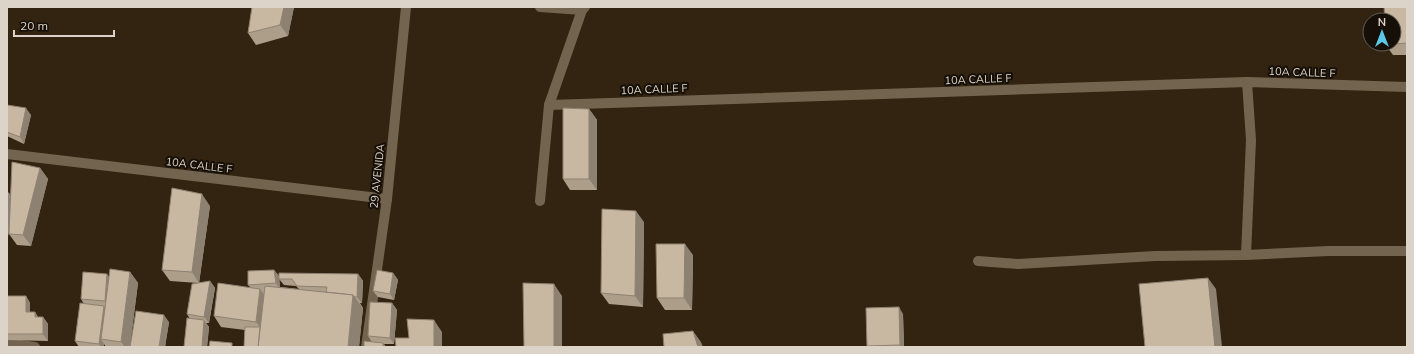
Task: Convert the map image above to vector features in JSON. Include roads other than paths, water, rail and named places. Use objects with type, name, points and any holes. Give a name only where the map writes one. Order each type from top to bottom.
[{"type":"street","name":"29 AVENIDA","points":[[366,347],[387,200],[406,7]]},
{"type":"street","points":[[540,7],[583,9],[549,105],[540,201]]},
{"type":"street","name":"10A CALLE F","points":[[549,105],[1247,82],[1407,87]]},
{"type":"street","points":[[1246,255],[1251,140],[1247,82]]},
{"type":"street","name":"10A CALLE F","points":[[7,154],[387,200]]},
{"type":"street","points":[[978,261],[1018,264],[1155,256],[1246,255],[1328,251],[1407,251]]},
{"type":"street","points":[[7,343],[35,347]]}]
